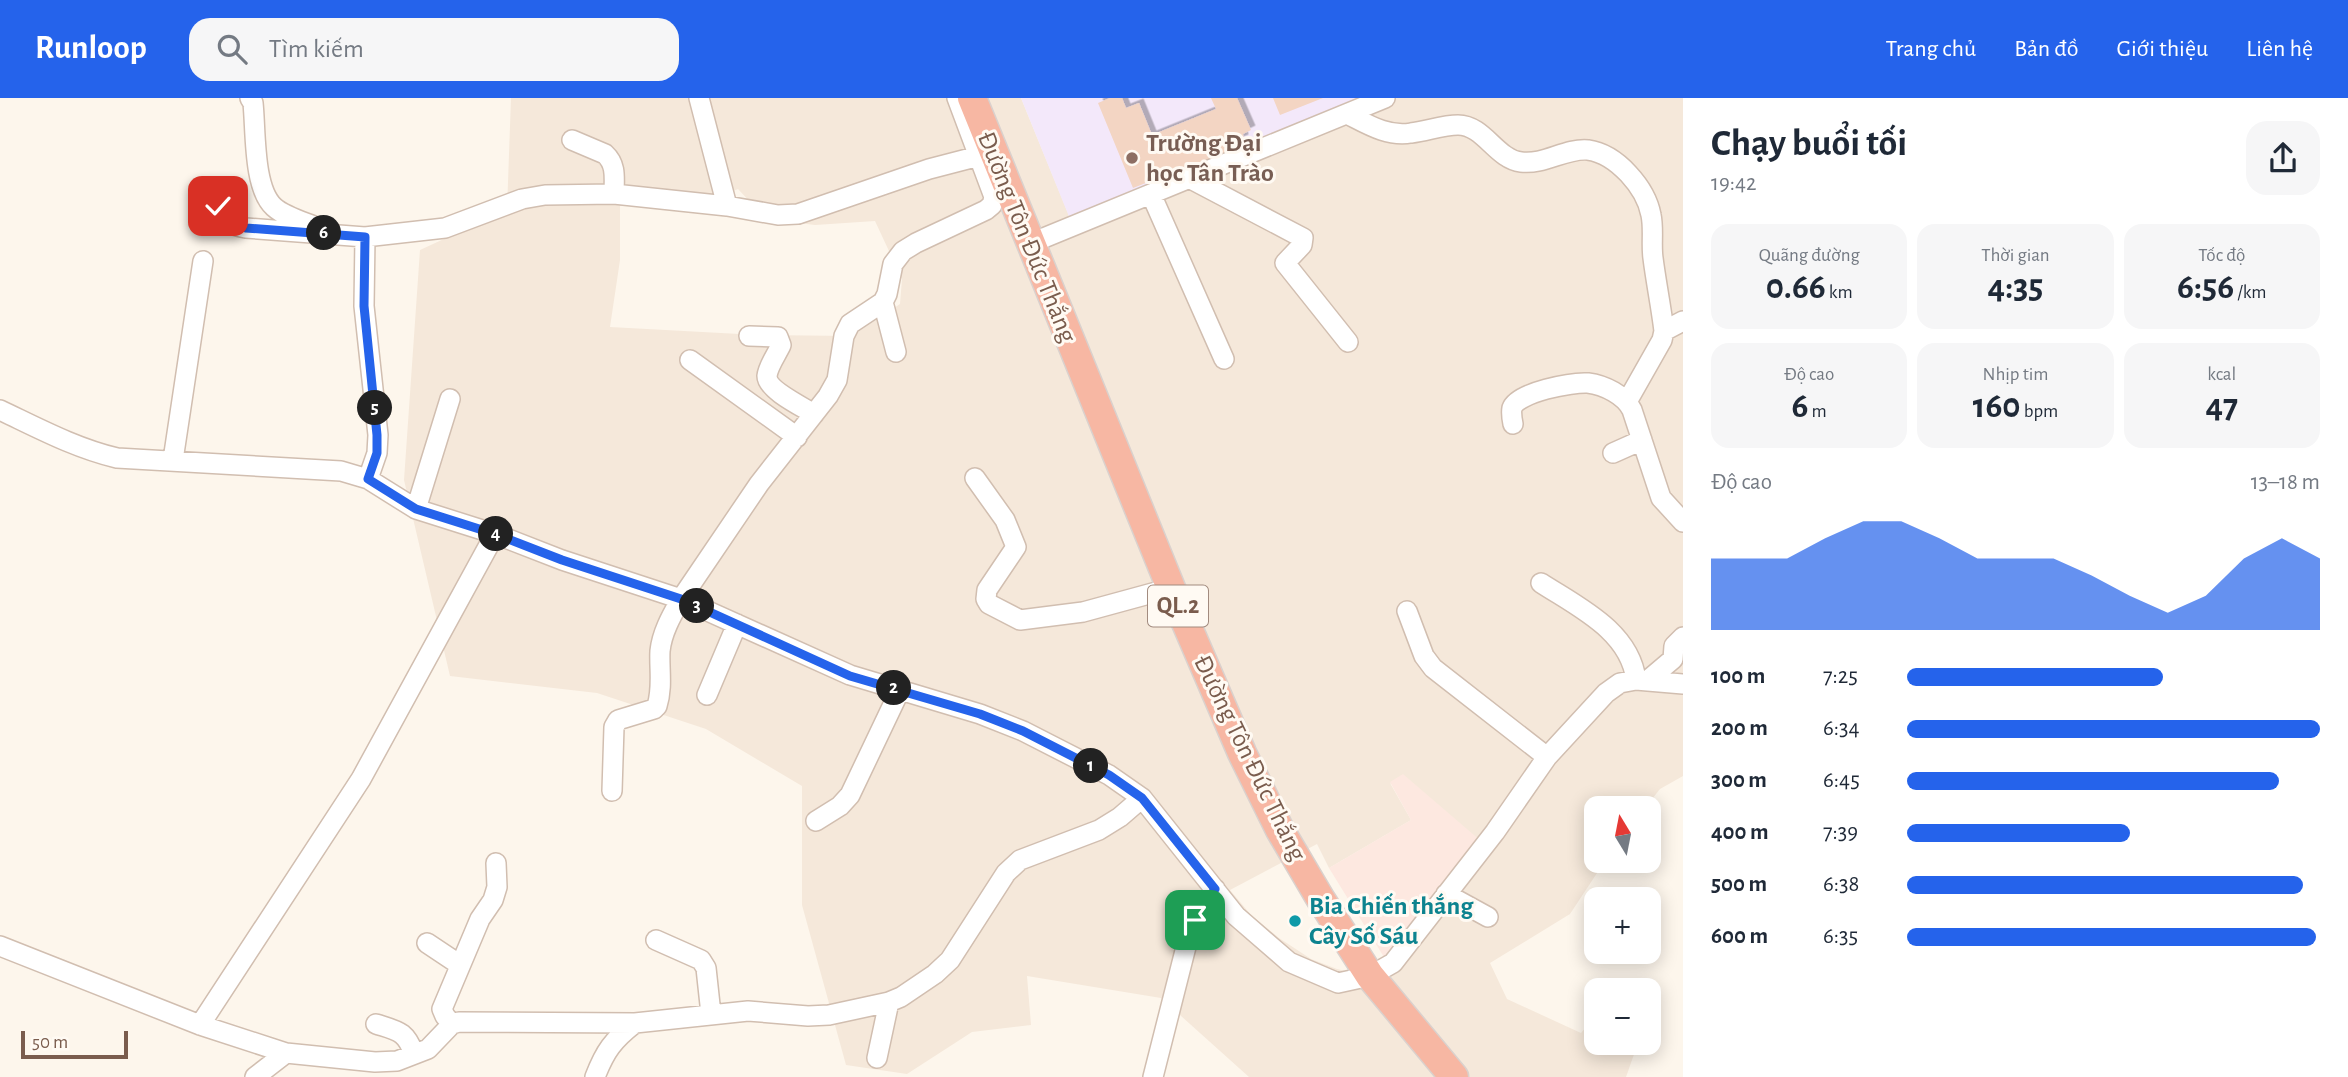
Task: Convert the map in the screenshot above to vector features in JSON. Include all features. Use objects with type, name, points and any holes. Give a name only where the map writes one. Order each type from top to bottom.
[{"type":"highway","name":"Đường Tôn Đức Thắng","points":[[972,98],[1029,244],[1242,753],[1280,830],[1370,976],[1452,1076]]},
{"type":"street","points":[[699,98],[727,206]]},
{"type":"street","points":[[612,791],[614,727],[618,720],[657,706],[661,677],[661,641],[681,599],[759,484],[797,437],[837,380],[844,336],[850,324],[883,302],[893,264],[903,251],[992,205],[993,197],[957,98]]},
{"type":"street","points":[[1029,244],[1385,98]]},
{"type":"street","points":[[252,100],[260,181],[266,197],[276,209],[330,233]]},
{"type":"street","points":[[1346,114],[1380,131],[1395,134],[1456,125],[1466,126],[1508,158],[1520,162],[1539,162],[1570,151],[1588,150],[1605,154],[1638,183],[1651,215],[1652,254],[1664,331],[1662,340],[1628,400]]},
{"type":"street","points":[[572,140],[610,158],[615,169],[614,194]]},
{"type":"street","points":[[218,206],[223,219],[229,225],[365,237],[445,228],[498,207],[534,197],[614,194],[727,206],[778,215],[799,214],[929,169],[979,156]]},
{"type":"street","points":[[1189,178],[1303,238],[1302,245],[1284,263],[1348,342]]},
{"type":"street","points":[[1150,194],[1224,359]]},
{"type":"street","points":[[365,237],[364,306],[377,435],[377,453],[368,479]]},
{"type":"street","points":[[173,460],[203,261]]},
{"type":"street","points":[[883,302],[896,352]]},
{"type":"street","points":[[1664,331],[1683,321]]},
{"type":"street","points":[[749,336],[778,337],[781,345],[768,373],[769,384],[814,414]]},
{"type":"street","points":[[690,360],[797,437]]},
{"type":"street","points":[[1513,424],[1512,408],[1522,398],[1576,383],[1598,385],[1628,400],[1661,498],[1683,522]]},
{"type":"street","points":[[416,509],[450,399]]},
{"type":"street","points":[[0,410],[64,441],[117,458],[308,468],[341,471],[368,479],[416,509],[681,599],[850,676],[980,714],[1023,731],[1109,775],[1142,798],[1252,932],[1289,962],[1338,983],[1370,976],[1393,963],[1495,832],[1547,757],[1606,693],[1620,683],[1642,680],[1683,684]]},
{"type":"street","points":[[1613,453],[1642,440]]},
{"type":"street","points":[[975,478],[1006,520],[1016,547],[987,590],[986,600],[989,604],[1020,620],[1083,612],[1171,588]]},
{"type":"street","points":[[200,1025],[361,779],[495,534]]},
{"type":"street","points":[[1541,583],[1604,625],[1625,647],[1642,680]]},
{"type":"street","points":[[1407,611],[1424,656],[1433,668],[1547,757]]},
{"type":"street","points":[[707,695],[737,624]]},
{"type":"street","points":[[1642,680],[1673,659],[1674,646],[1683,637]]},
{"type":"street","points":[[816,821],[840,806],[850,795],[900,690]]},
{"type":"street","points":[[0,946],[200,1025],[286,1053],[375,1062],[397,1061],[428,1049],[459,1021],[635,1023],[748,1011],[818,1015],[889,1002],[901,997],[935,974],[950,960],[1006,873],[1020,860],[1099,830],[1120,817],[1142,798]]},
{"type":"street","points":[[453,1024],[442,1009],[480,919],[497,887],[496,863]]},
{"type":"street","points":[[1153,1077],[1190,931],[1215,889]]},
{"type":"street","points":[[1446,894],[1488,917]]},
{"type":"street","points":[[656,940],[701,960],[706,968],[711,1014]]},
{"type":"street","points":[[427,943],[460,965]]},
{"type":"street","points":[[877,1058],[889,1002]]},
{"type":"street","points":[[595,1077],[604,1055],[615,1039],[635,1023]]},
{"type":"street","points":[[376,1024],[403,1034],[410,1040],[414,1054]]},
{"type":"street","points":[[255,1077],[286,1053]]},
{"type":"shaded area","points":[[511,98],[1021,98],[1070,218],[1370,98],[1683,98],[1683,776],[1660,789],[1654,796],[1584,796],[1584,873],[1597,873],[1588,887],[1584,887],[1584,893],[1570,914],[1490,963],[1507,999],[1581,1033],[1584,1029],[1584,1055],[1634,1055],[1626,1077],[1249,1077],[1161,998],[1027,976],[1031,1025],[972,1032],[907,1074],[846,1065],[802,905],[802,786],[706,729],[597,693],[450,676],[404,480],[420,250],[507,210]],"holes":[[[738,189],[766,219],[815,225],[875,221],[902,279],[900,304],[852,336],[758,335],[610,327],[620,260],[620,206],[705,202]],[[1390,783],[1480,841],[1387,962],[1362,975],[1311,959],[1251,915],[1230,890],[1317,844],[1329,868],[1411,820]]]},
{"type":"shaded area","name":"Trường Đại học Tân Trào","points":[[1021,98],[1370,98],[1070,219]]},
{"type":"shaded area","points":[[1403,774],[1481,841],[1387,962],[1329,868],[1411,820],[1390,782]]},
{"type":"building","points":[[1110,98],[1122,98],[1126,108],[1139,103],[1152,135],[1216,109],[1211,98],[1237,98],[1251,130],[1243,134],[1244,139],[1225,147],[1227,153],[1133,188],[1098,103]]},
{"type":"building","points":[[1273,98],[1323,98],[1280,115]]},
{"type":"place","name":"Trường Đại học Tân Trào","points":[[1132,158]]},
{"type":"place","name":"Bia Chiến thắng Cây Số Sáu","points":[[1295,921]]},
{"type":"route","points":[[218,206],[223,219],[229,225],[365,237],[364,306],[377,435],[377,453],[368,479],[416,509],[681,599],[850,676],[980,714],[1023,731],[1109,775],[1142,798],[1215,889],[1195,920]]}]
